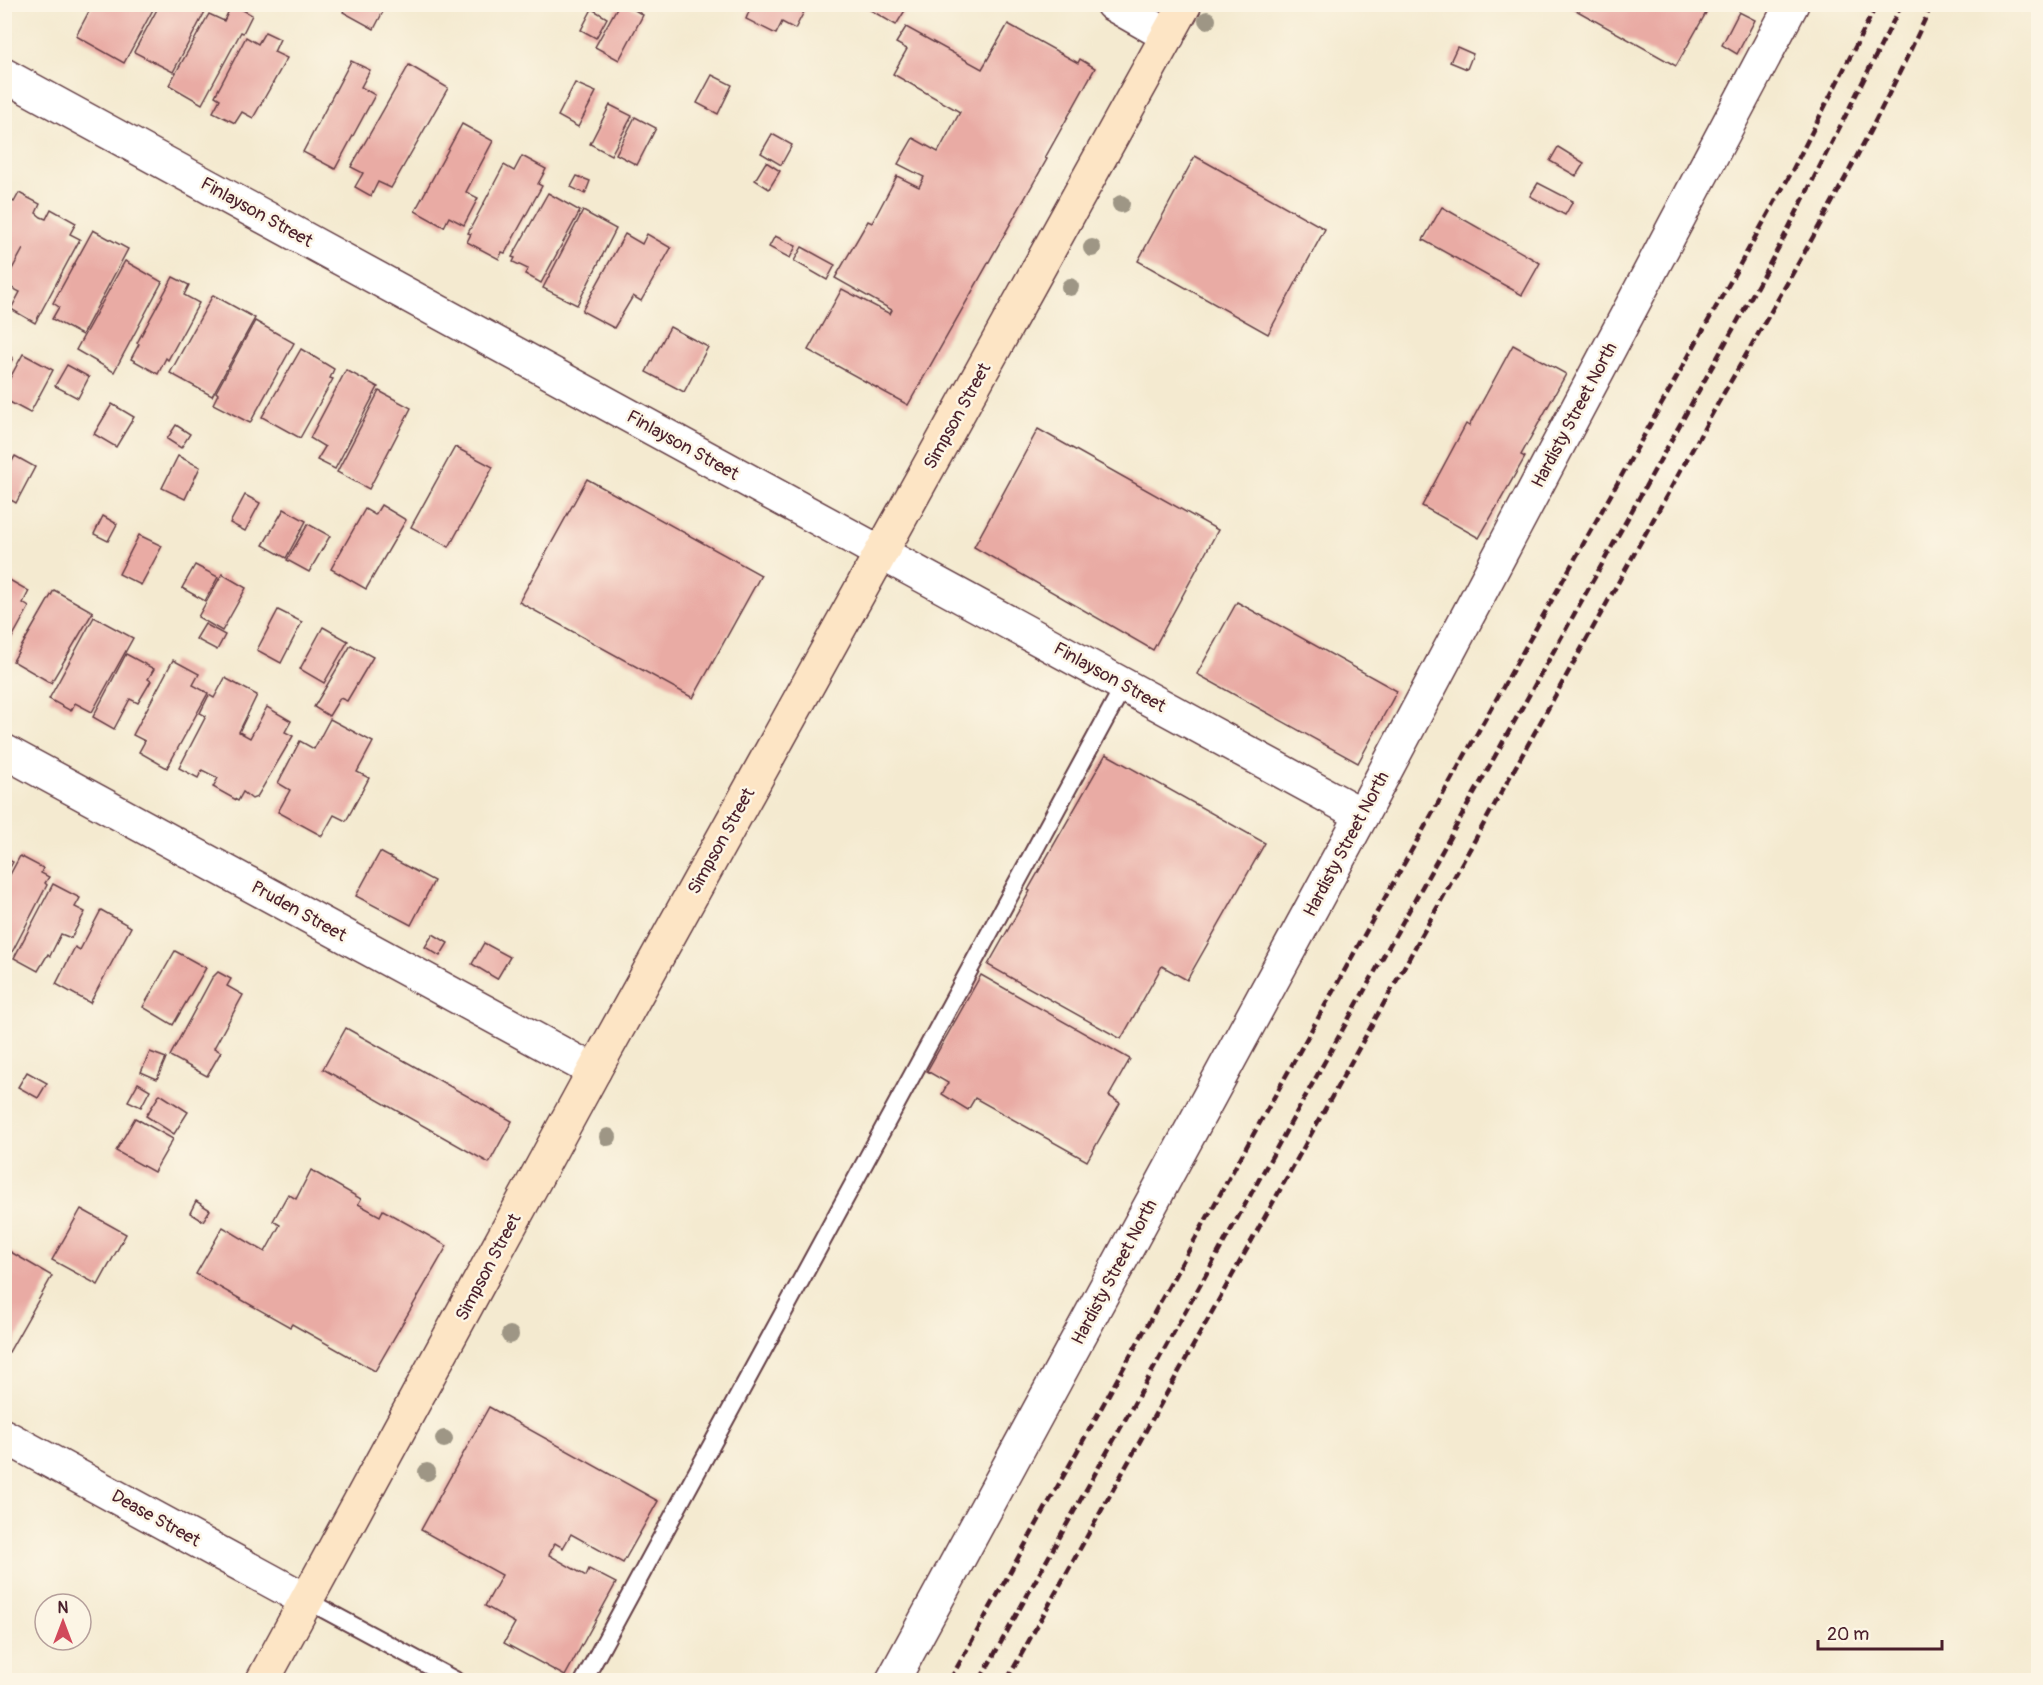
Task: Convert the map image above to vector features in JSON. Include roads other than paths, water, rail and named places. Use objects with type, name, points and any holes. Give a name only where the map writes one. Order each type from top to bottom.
[{"type":"main road","name":"Simpson Street","points":[[263,1680],[308,1601],[594,1071],[1185,4]]},
{"type":"street","points":[[1112,4],[1167,36]]},
{"type":"street","name":"Hardisty Street North","points":[[893,1680],[1362,815],[1792,4]]},
{"type":"street","name":"Finlayson Street","points":[[4,75],[1362,815]]},
{"type":"street","name":"Pruden Street","points":[[4,751],[594,1071]]},
{"type":"street","name":"Dease Street","points":[[4,1436],[308,1601]]},
{"type":"lane","points":[[584,1680],[1124,685]]},
{"type":"lane","points":[[308,1601],[455,1680]]},
{"type":"railway","points":[[950,1680],[1790,175],[1877,4]]},
{"type":"railway","points":[[980,1680],[1780,245],[1902,4]]},
{"type":"railway","points":[[1007,1680],[1831,204],[1932,4]]}]
